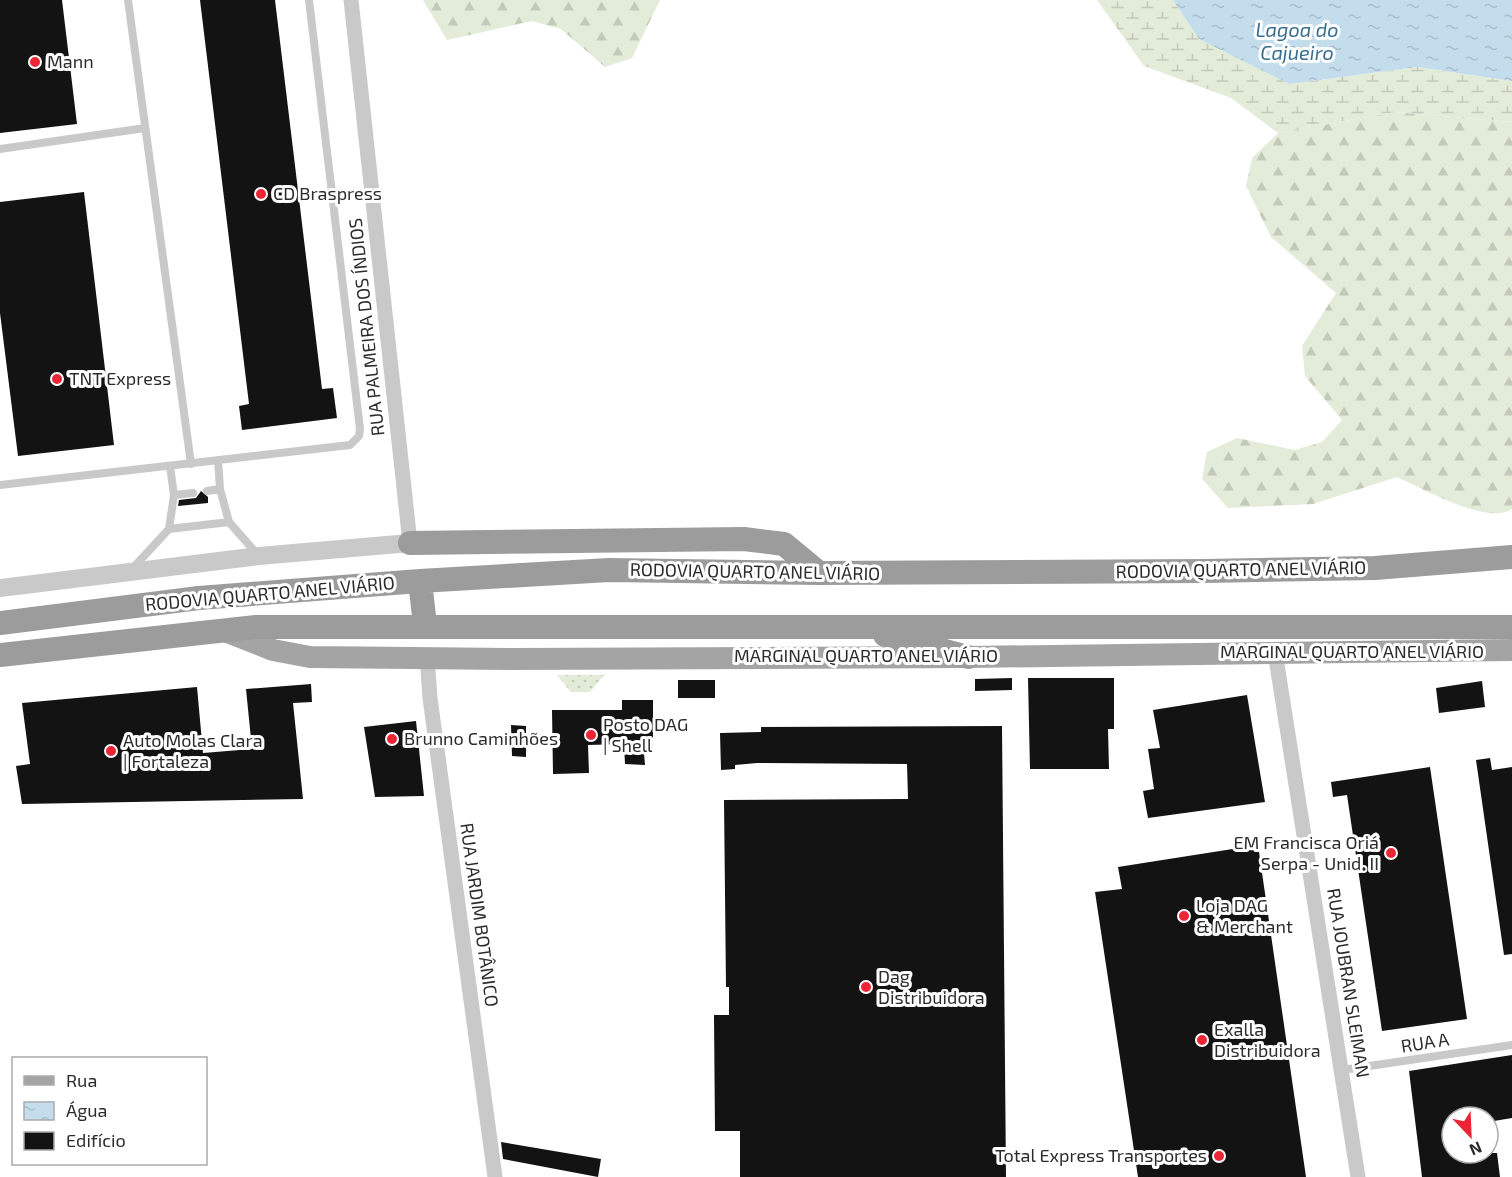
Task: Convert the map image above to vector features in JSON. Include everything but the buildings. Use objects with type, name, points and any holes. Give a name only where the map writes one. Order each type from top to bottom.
[{"type":"highway","points":[[410,543],[744,539],[784,544],[819,573]]},
{"type":"highway","name":"RODOVIA QUARTO ANEL VIÁRIO","points":[[0,622],[199,598],[420,581],[609,570],[819,573],[1363,569],[1512,557]]},
{"type":"highway","points":[[420,581],[425,625]]},
{"type":"highway","name":"RODOVIA QUARTO ANEL VIÁRIO","points":[[0,655],[256,627],[425,625],[1512,627]]},
{"type":"highway","points":[[841,626],[968,657]]},
{"type":"main road","name":"MARGINAL QUARTO ANEL VIÁRIO","points":[[225,631],[273,650],[310,657],[968,657],[1512,650]]},
{"type":"street","name":"RUA PALMEIRA DOS ÍNDIOS","points":[[351,0],[410,543]]},
{"type":"street","points":[[0,588],[259,556],[410,543]]},
{"type":"street","name":"RUA JOUBRAN SLEIMAN","points":[[1275,652],[1358,1177]]},
{"type":"street","name":"RUA JARDIM BOTÂNICO","points":[[427,657],[430,698],[495,1177]]},
{"type":"lane","points":[[128,0],[191,464]]},
{"type":"lane","points":[[0,485],[350,445],[359,436],[309,0]]},
{"type":"lane","points":[[0,149],[145,128]]},
{"type":"lane","points":[[218,460],[220,489],[229,522],[259,556]]},
{"type":"lane","points":[[130,571],[170,529],[174,495],[170,466]]},
{"type":"lane","points":[[207,491],[220,489]]},
{"type":"lane","points":[[174,495],[193,493]]},
{"type":"lane","points":[[170,529],[229,522]]},
{"type":"lane","name":"RUA A","points":[[1342,1070],[1512,1045]]},
{"type":"green space","points":[[423,0],[660,0],[632,58],[605,67],[561,29],[532,21],[447,40]]},
{"type":"green space","points":[[1097,0],[1173,0],[1199,39],[1289,84],[1417,67],[1512,81],[1512,122],[1395,112],[1278,133],[1231,98],[1144,66]]},
{"type":"green space","points":[[1395,112],[1512,122],[1512,509],[1501,513],[1487,513],[1472,509],[1397,477],[1313,504],[1228,508],[1202,479],[1207,452],[1237,438],[1295,450],[1322,442],[1342,420],[1305,376],[1302,346],[1336,293],[1271,237],[1246,186],[1252,158],[1278,133]]},
{"type":"green space","points":[[557,675],[604,675],[590,692],[571,692]]},
{"type":"water","name":"Lagoa do Cajueiro","points":[[1173,0],[1512,0],[1512,81],[1417,67],[1289,84],[1199,39]]},
{"type":"place","name":"Mann","points":[[35,62]]},
{"type":"place","name":"CD Braspress","points":[[261,194]]},
{"type":"place","name":"TNT Express","points":[[57,379]]},
{"type":"place","name":"Posto DAG | Shell","points":[[591,735]]},
{"type":"place","name":"Brunno Caminhões","points":[[392,739]]},
{"type":"place","name":"Auto Molas Clara | Fortaleza","points":[[111,751]]},
{"type":"place","name":"EM Francisca Oriá Serpa - Unid. II","points":[[1391,853]]},
{"type":"place","name":"Loja DAG & Merchant","points":[[1184,916]]},
{"type":"place","name":"Dag Distribuidora","points":[[866,987]]},
{"type":"place","name":"Exalla Distribuidora","points":[[1202,1040]]},
{"type":"place","name":"Total Express Transportes","points":[[1219,1156]]}]
